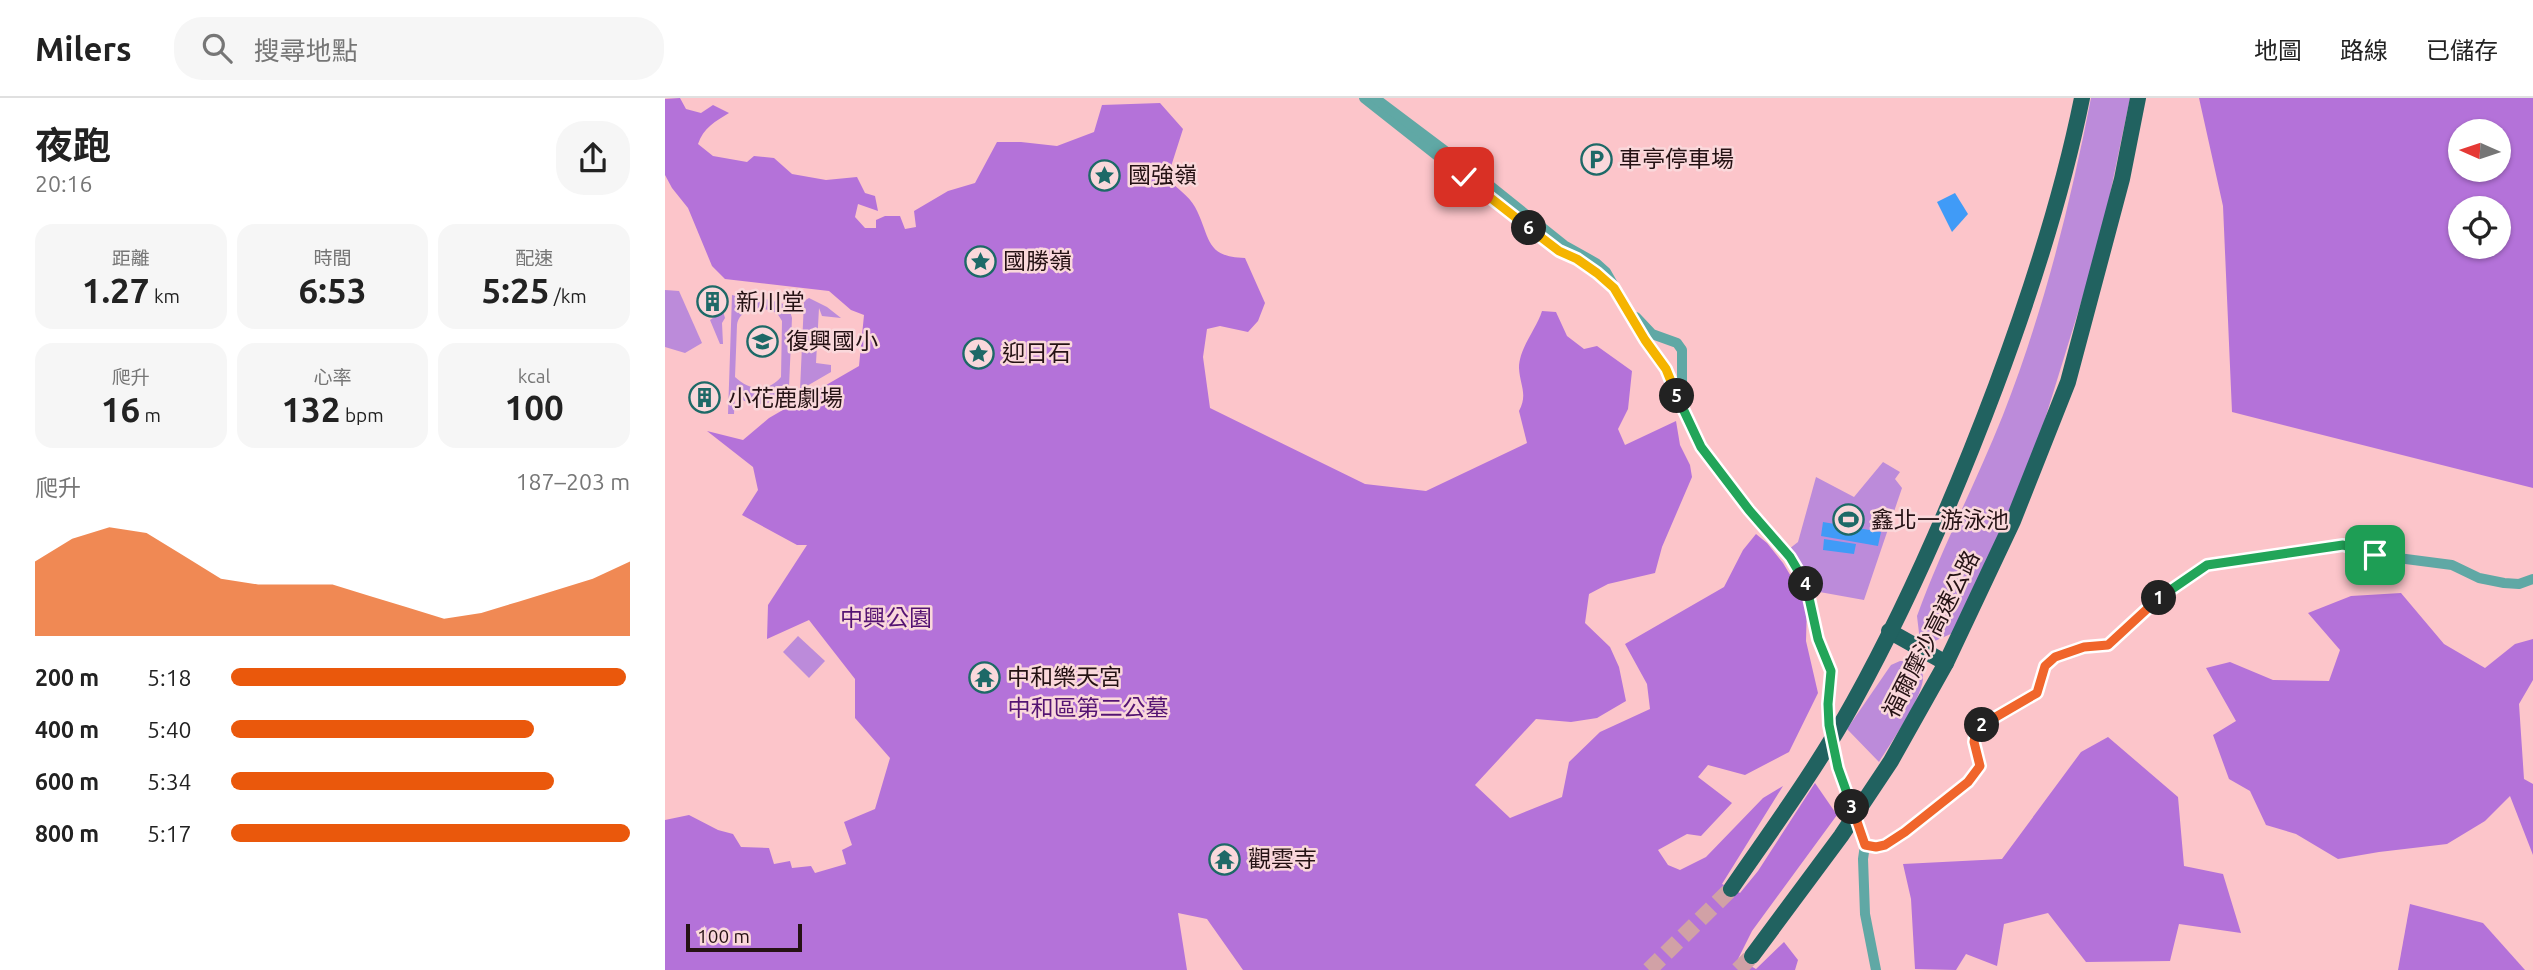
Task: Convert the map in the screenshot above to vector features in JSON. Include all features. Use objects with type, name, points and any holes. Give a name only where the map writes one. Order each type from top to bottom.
[{"type":"highway","name":"福爾摩沙高速公路","points":[[1731,889],[1796,795],[1852,704],[1943,521],[2031,291],[2057,206],[2082,98]]},
{"type":"highway","name":"福爾摩沙高速公路","points":[[1752,956],[1841,836],[1891,761],[1946,663],[1989,575],[2068,382],[2122,179],[2138,98]]},
{"type":"highway","points":[[1889,631],[1946,663]]},
{"type":"street","points":[[1364,98],[1559,251],[1587,266],[1614,288]]},
{"type":"street","points":[[1375,98],[1564,245],[1596,263],[1606,272],[1645,340],[1666,369],[1701,447],[1749,510],[1790,557],[1805,582],[1812,616],[1831,671],[1828,695],[1829,725],[1838,768],[1865,845],[1865,914],[1876,970]]},
{"type":"street","points":[[1622,302],[1652,334],[1677,343],[1682,350],[1682,390],[1691,428]]},
{"type":"street","points":[[1865,845],[1885,845],[1968,782],[1980,766],[1974,742],[1976,729],[2037,693],[2045,666],[2055,657],[2084,647],[2108,645],[2159,598],[2207,565],[2343,545],[2375,555],[2452,565],[2479,578],[2504,583],[2519,584],[2533,579]]},
{"type":"shaded area","points":[[2091,98],[2130,98],[2101,238],[2037,445],[2007,519],[1953,633],[1928,644],[1923,643],[1917,616],[2003,415],[2031,338],[2074,179]]},
{"type":"shaded area","points":[[665,290],[679,291],[702,343],[685,353],[665,347]]},
{"type":"shaded area","points":[[732,295],[736,296],[736,307],[745,301],[766,299],[784,304],[792,318],[789,387],[777,398],[763,404],[749,403],[735,394],[734,414],[728,414]],"holes":[[[761,308],[777,313],[782,321],[781,377],[770,386],[752,387],[735,377],[738,321],[743,314],[753,309]]]},
{"type":"shaded area","points":[[809,298],[841,318],[822,316],[819,308],[816,363],[831,365],[831,372],[800,390],[804,301]]},
{"type":"shaded area","points":[[723,311],[723,344],[720,344],[710,320]]},
{"type":"shaded area","name":"鑫北一游泳池","points":[[1883,462],[1900,472],[1895,479],[1902,488],[1864,600],[1814,591],[1789,549],[1798,542],[1816,477],[1854,497]]},
{"type":"shaded area","points":[[798,636],[825,661],[809,678],[783,652]]},
{"type":"shaded area","points":[[1900,661],[1916,665],[1923,674],[1923,679],[1911,710],[1879,762],[1847,729],[1891,665]]},
{"type":"green space","points":[[680,98],[686,109],[701,113],[713,105],[729,113],[715,122],[700,138],[698,144],[713,156],[747,162],[754,156],[774,158],[792,174],[826,180],[857,177],[865,193],[875,196],[878,211],[858,204],[855,217],[865,228],[876,228],[876,220],[885,216],[900,216],[905,229],[916,227],[914,211],[948,191],[975,183],[997,142],[1057,146],[1094,132],[1102,105],[1160,103],[1183,129],[1167,179],[1192,203],[1215,249],[1232,257],[1245,258],[1265,303],[1258,321],[1248,332],[1220,326],[1207,329],[1203,357],[1210,408],[1365,484],[1426,491],[1527,443],[1519,411],[1523,395],[1519,368],[1525,346],[1542,311],[1556,312],[1567,336],[1584,349],[1597,346],[1632,371],[1628,409],[1618,429],[1625,445],[1676,421],[1680,445],[1690,465],[1692,477],[1662,547],[1655,573],[1608,584],[1589,594],[1585,623],[1610,647],[1619,667],[1626,701],[1597,718],[1571,722],[1536,719],[1475,785],[1510,818],[1562,797],[1569,762],[1600,732],[1650,709],[1647,684],[1625,644],[1724,587],[1743,550],[1756,534],[1783,563],[1807,603],[1806,641],[1818,693],[1789,752],[1745,775],[1708,765],[1698,777],[1732,803],[1701,836],[1687,834],[1658,850],[1668,865],[1680,870],[1706,857],[1763,798],[1783,786],[1722,884],[1740,893],[1758,871],[1815,783],[1837,815],[1752,931],[1738,959],[1756,969],[1784,942],[1798,960],[1795,970],[1243,970],[1207,919],[1178,913],[1187,970],[665,970],[665,820],[689,815],[718,830],[733,834],[741,847],[769,848],[774,864],[790,861],[792,868],[811,866],[815,873],[846,864],[842,850],[852,845],[844,822],[875,809],[890,758],[855,718],[855,679],[809,620],[767,639],[768,605],[807,545],[797,545],[742,515],[758,490],[753,467],[707,431],[743,440],[769,418],[859,366],[864,315],[851,310],[829,291],[725,279],[712,266],[688,208],[665,175],[665,99]]},
{"type":"green space","points":[[2199,98],[2533,98],[2533,488],[2232,412],[2223,206]]},
{"type":"green space","points":[[2401,593],[2444,644],[2485,668],[2515,644],[2533,639],[2533,680],[2519,704],[2524,779],[2533,784],[2533,855],[2510,796],[2485,821],[2447,844],[2338,859],[2296,834],[2266,825],[2250,791],[2229,779],[2213,735],[2236,721],[2206,668],[2230,662],[2273,680],[2329,681],[2340,650],[2308,613],[2351,596]]},
{"type":"green space","points":[[2108,737],[2178,797],[2184,866],[2223,874],[2241,933],[2179,924],[2170,961],[2086,962],[2048,913],[2004,924],[1997,966],[1966,954],[1956,970],[1915,969],[1911,899],[1903,864],[2002,859],[2081,752]]},
{"type":"green space","points":[[2410,904],[2483,923],[2525,970],[2398,970]]},
{"type":"water","points":[[1955,193],[1968,214],[1952,232],[1937,202]]},
{"type":"water","points":[[1823,522],[1881,532],[1878,546],[1821,536]]},
{"type":"water","points":[[1824,539],[1856,544],[1854,554],[1823,550]]},
{"type":"tunnel","points":[[1649,970],[1731,889]]},
{"type":"tunnel","points":[[1738,970],[1752,956]]},
{"type":"place","name":"車亭停車場","points":[[1596,159]]},
{"type":"place","name":"國強嶺","points":[[1105,175]]},
{"type":"place","name":"國勝嶺","points":[[980,261]]},
{"type":"place","name":"新川堂","points":[[713,302]]},
{"type":"place","name":"復興國小","points":[[763,341]]},
{"type":"place","name":"迎日石","points":[[979,353]]},
{"type":"place","name":"小花鹿劇場","points":[[705,398]]},
{"type":"place","name":"鑫北一游泳池","points":[[1848,520]]},
{"type":"place","name":"中和樂天宮","points":[[984,677]]},
{"type":"place","name":"觀雲寺","points":[[1225,859]]},
{"type":"route","points":[[1464,177],[1559,251],[1577,259],[1614,288],[1666,369],[1701,447],[1749,510],[1790,557],[1805,582],[1818,639],[1831,671],[1829,725],[1838,768],[1865,845],[1885,845],[1968,782],[1980,766],[1974,742],[1976,729],[2037,693],[2045,666],[2055,657],[2084,647],[2108,645],[2159,598],[2207,565],[2343,545],[2375,555]]},
{"type":"park label","name":"中興公園","points":[[886,618]]},
{"type":"park label","name":"中和區第二公墓","points":[[1088,708]]}]
